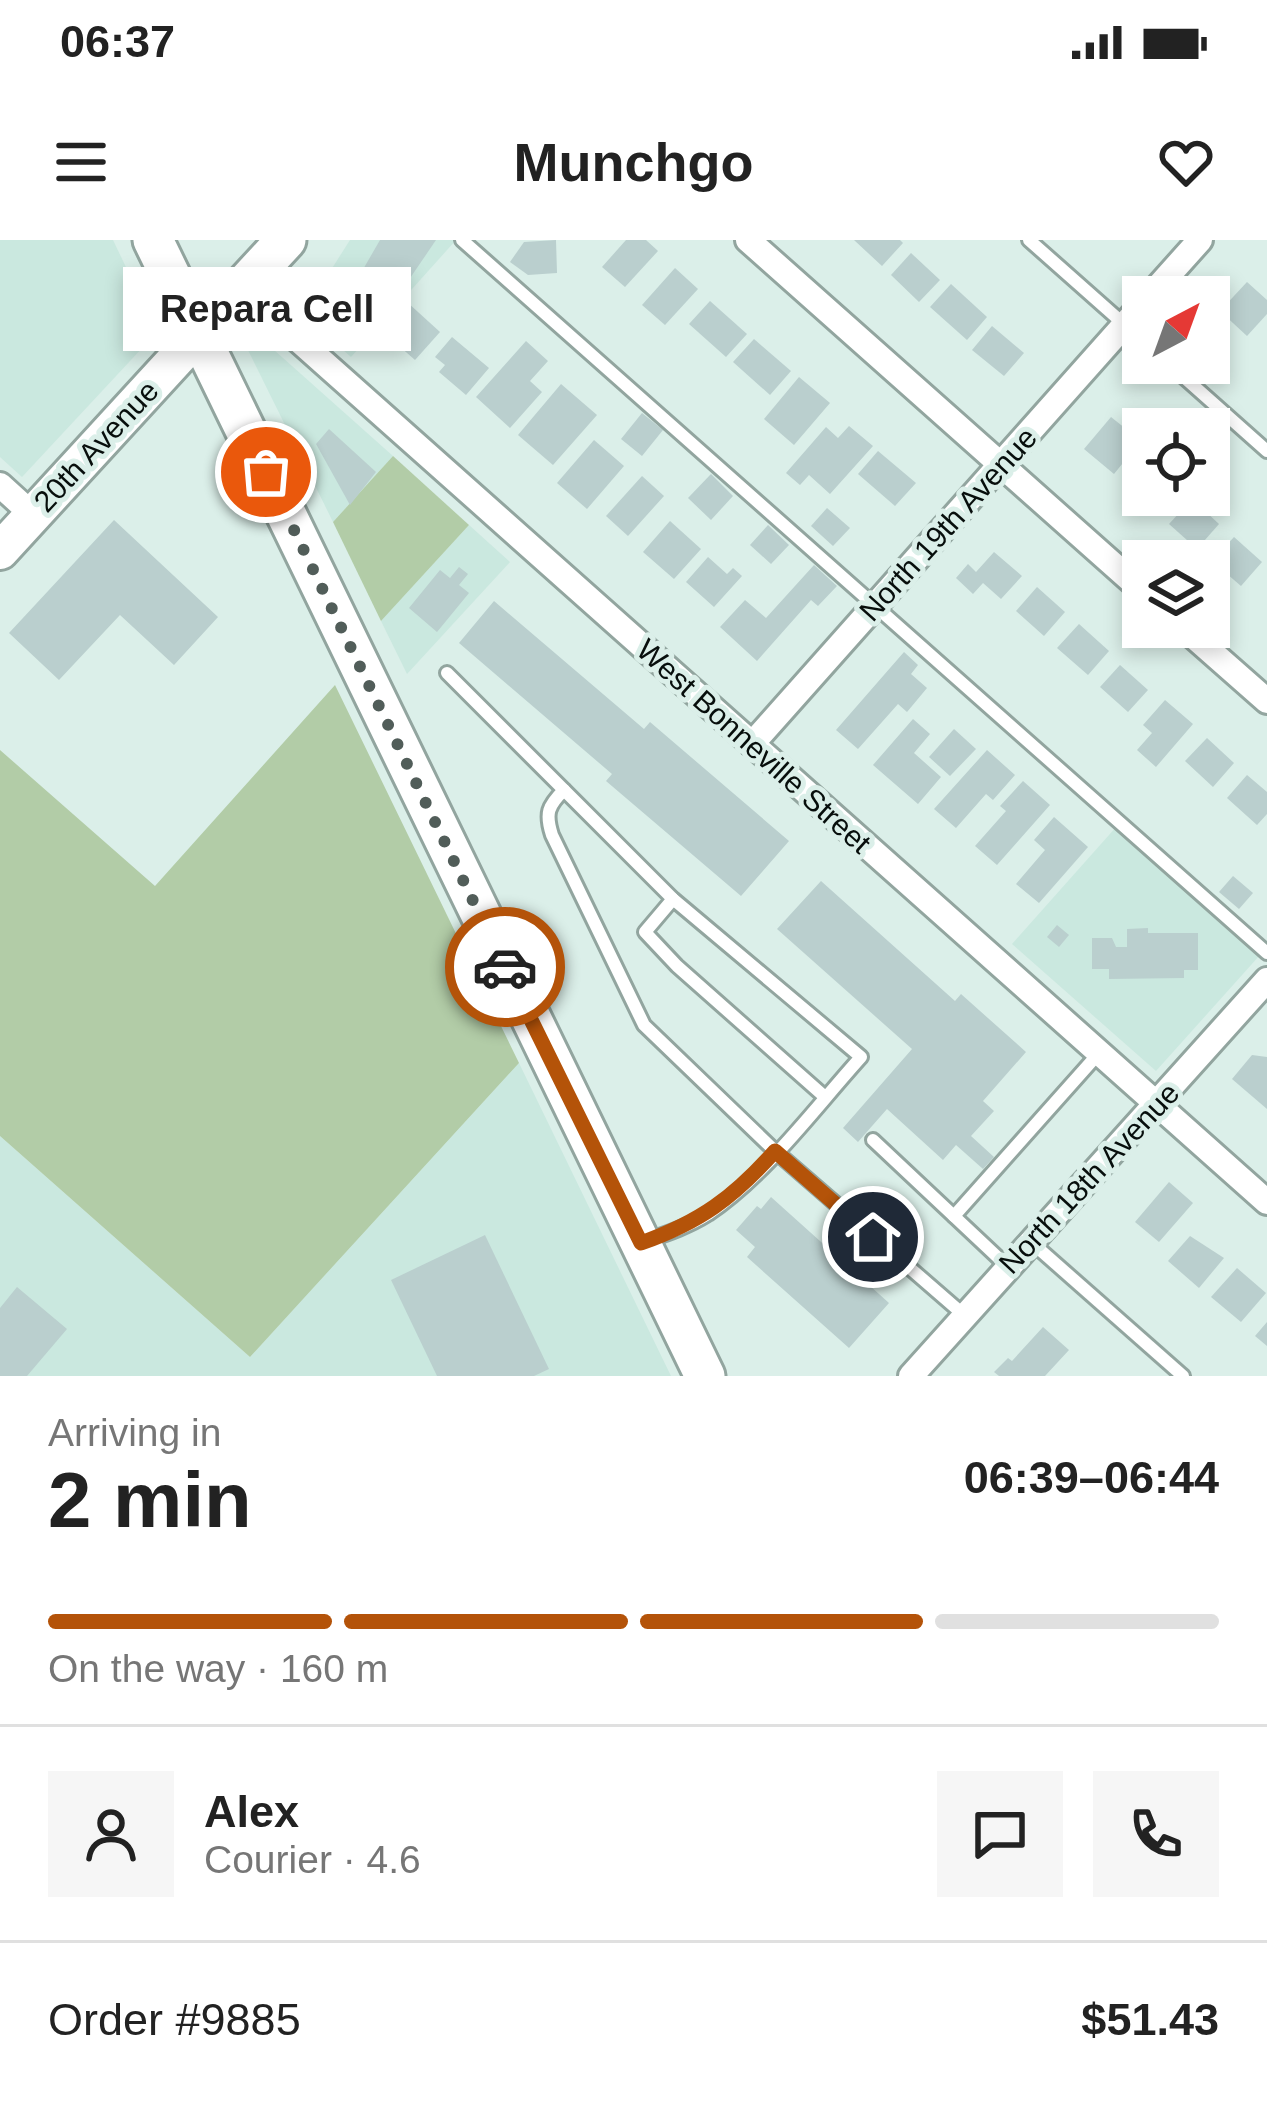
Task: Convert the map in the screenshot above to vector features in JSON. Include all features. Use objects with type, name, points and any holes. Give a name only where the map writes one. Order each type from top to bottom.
[{"type":"main road","points":[[153,240],[706,1376]]},
{"type":"main road","name":"20th Avenue","points":[[0,551],[286,240]]},
{"type":"street","points":[[748,240],[1122,572]]},
{"type":"street","points":[[1168,276],[1200,240]]},
{"type":"street","name":"West Bonneville Street","points":[[241,289],[1267,1202]]},
{"type":"street","name":"North 19th Avenue","points":[[752,744],[1000,465],[1122,345]]},
{"type":"street","points":[[0,484],[33,515]]},
{"type":"street","points":[[1207,648],[1267,701]]},
{"type":"street","name":"North 18th Avenue","points":[[911,1376],[1267,980]]},
{"type":"lane","points":[[462,240],[1267,952]]},
{"type":"lane","points":[[1029,240],[1122,322]]},
{"type":"lane","points":[[1192,384],[1267,451]]},
{"type":"lane","points":[[447,673],[673,899],[861,1057],[711,1212],[641,1243]]},
{"type":"lane","points":[[564,790],[549,805],[546,817],[552,835],[644,1025],[775,1151],[964,1315]]},
{"type":"lane","points":[[673,899],[645,932],[825,1096]]},
{"type":"lane","points":[[955,1216],[1099,1053]]},
{"type":"lane","points":[[873,1140],[1007,1266]]},
{"type":"lane","points":[[1029,1240],[1183,1376]]},
{"type":"shaded area","points":[[0,240],[113,240],[157,332],[22,477],[0,457]]},
{"type":"shaded area","points":[[350,240],[456,240],[351,357],[303,314]]},
{"type":"shaded area","points":[[255,333],[393,456],[333,522],[246,346]]},
{"type":"shaded area","points":[[469,525],[510,562],[407,674],[381,621]]},
{"type":"shaded area","points":[[1117,826],[1260,955],[1156,1071],[1012,944]]},
{"type":"shaded area","points":[[519,1063],[671,1376],[0,1376],[0,1136],[250,1357]]},
{"type":"green space","points":[[393,456],[469,525],[381,621],[333,522]]},
{"type":"green space","points":[[335,685],[519,1063],[250,1357],[0,1136],[0,750],[155,886]]},
{"type":"building","points":[[380,240],[436,240],[387,312],[350,292]]},
{"type":"building","points":[[556,240],[557,273],[528,275],[510,262],[524,242]]},
{"type":"building","points":[[626,240],[646,240],[658,251],[625,287],[602,267]]},
{"type":"building","points":[[854,240],[900,240],[903,243],[882,266]]},
{"type":"building","points":[[911,253],[940,280],[919,302],[891,275]]},
{"type":"building","points":[[675,268],[698,289],[665,325],[642,305]]},
{"type":"building","points":[[1247,282],[1267,300],[1267,314],[1247,336],[1230,320],[1230,300]]},
{"type":"building","points":[[951,284],[987,317],[967,340],[930,307]]},
{"type":"building","points":[[710,301],[747,334],[726,357],[689,324]]},
{"type":"building","points":[[407,302],[440,332],[415,360],[382,331]]},
{"type":"building","points":[[992,326],[1024,353],[1004,376],[972,350]]},
{"type":"building","points":[[452,337],[489,368],[466,395],[439,372],[445,365],[435,357]]},
{"type":"building","points":[[754,339],[791,371],[770,395],[733,362]]},
{"type":"building","points":[[526,341],[548,361],[530,381],[542,392],[510,428],[476,397]]},
{"type":"building","points":[[799,377],[830,403],[794,445],[764,419]]},
{"type":"building","points":[[561,384],[597,415],[553,465],[518,435]]},
{"type":"building","points":[[642,413],[663,430],[642,456],[621,439]]},
{"type":"building","points":[[1111,417],[1122,426],[1122,464],[1114,474],[1084,449]]},
{"type":"building","points":[[849,426],[873,446],[830,494],[809,475],[800,485],[786,473],[826,427],[838,438]]},
{"type":"building","points":[[329,429],[376,472],[350,505],[316,444]]},
{"type":"building","points":[[594,440],[624,466],[587,509],[557,483]]},
{"type":"building","points":[[878,451],[916,483],[895,506],[858,474]]},
{"type":"building","points":[[711,474],[733,496],[711,520],[688,498]]},
{"type":"building","points":[[642,476],[664,496],[628,536],[606,516]]},
{"type":"building","points":[[827,508],[850,528],[833,546],[811,526]]},
{"type":"building","points":[[1176,516],[1210,516],[1219,524],[1205,540],[1187,540],[1169,524]]},
{"type":"building","points":[[114,520],[218,617],[174,665],[120,615],[59,680],[9,633]]},
{"type":"building","points":[[670,521],[701,549],[674,579],[643,552]]},
{"type":"building","points":[[768,525],[789,545],[771,564],[750,545]]},
{"type":"building","points":[[1234,537],[1262,562],[1241,586],[1230,577]]},
{"type":"building","points":[[994,552],[1022,576],[1001,599],[983,583],[973,594],[956,578],[968,564],[976,572]]},
{"type":"building","points":[[708,557],[727,574],[733,568],[742,576],[714,607],[686,582]]},
{"type":"building","points":[[814,565],[837,586],[818,606],[811,600],[757,661],[720,627],[745,600],[766,618]]},
{"type":"building","points":[[459,567],[468,574],[459,585],[469,593],[437,632],[409,608],[440,570],[450,578]]},
{"type":"building","points":[[1037,587],[1065,612],[1044,636],[1016,611]]},
{"type":"building","points":[[494,601],[644,729],[650,722],[789,841],[741,896],[606,781],[612,774],[459,643]]},
{"type":"building","points":[[1079,624],[1109,651],[1088,675],[1057,648]]},
{"type":"building","points":[[904,652],[918,665],[911,674],[927,688],[907,712],[898,704],[858,749],[836,730]]},
{"type":"building","points":[[1120,665],[1148,690],[1128,712],[1100,687]]},
{"type":"building","points":[[1165,700],[1193,724],[1156,767],[1137,750],[1152,733],[1143,725]]},
{"type":"building","points":[[913,719],[930,734],[914,753],[941,777],[918,804],[873,765]]},
{"type":"building","points":[[954,729],[976,749],[950,776],[929,757]]},
{"type":"building","points":[[1207,738],[1234,763],[1213,787],[1185,761]]},
{"type":"building","points":[[987,750],[1015,775],[993,800],[986,794],[956,828],[934,809]]},
{"type":"building","points":[[1247,775],[1267,792],[1267,814],[1257,825],[1227,798]]},
{"type":"building","points":[[1023,781],[1050,805],[997,865],[975,846],[1006,811],[1000,806]]},
{"type":"building","points":[[1054,817],[1088,847],[1039,903],[1016,884],[1045,850],[1034,840]]},
{"type":"building","points":[[1233,876],[1253,893],[1239,909],[1219,892]]},
{"type":"building","points":[[821,881],[955,1001],[961,994],[1026,1052],[983,1101],[994,1111],[971,1136],[994,1157],[983,1169],[956,1145],[943,1160],[887,1109],[858,1142],[843,1128],[912,1049],[777,929]]},
{"type":"building","points":[[1057,925],[1069,935],[1059,947],[1047,937]]},
{"type":"building","points":[[1148,928],[1148,933],[1198,933],[1198,970],[1184,970],[1184,978],[1109,979],[1109,969],[1092,969],[1092,938],[1112,938],[1116,947],[1127,947],[1127,929]]},
{"type":"building","points":[[1252,1055],[1267,1057],[1267,1109],[1232,1079]]},
{"type":"building","points":[[1169,1182],[1193,1203],[1159,1242],[1135,1222]]},
{"type":"building","points":[[771,1197],[889,1303],[849,1348],[747,1257],[755,1247],[736,1230]]},
{"type":"building","points":[[485,1235],[549,1369],[534,1376],[437,1376],[391,1280]]},
{"type":"building","points":[[1190,1236],[1224,1258],[1199,1288],[1168,1261]]},
{"type":"building","points":[[1237,1268],[1266,1293],[1241,1322],[1211,1297]]},
{"type":"building","points":[[17,1287],[67,1329],[27,1376],[0,1376],[0,1308]]},
{"type":"building","points":[[1267,1322],[1267,1346],[1255,1336]]},
{"type":"building","points":[[1043,1327],[1069,1350],[1045,1376],[994,1372],[1008,1358],[1012,1361]]},
{"type":"way so far","points":[[266,472],[505,967]]},
{"type":"place","name":"Repara Cell","points":[[266,472]]},
{"type":"route","points":[[505,967],[641,1243],[711,1212],[775,1151],[873,1237]]}]
